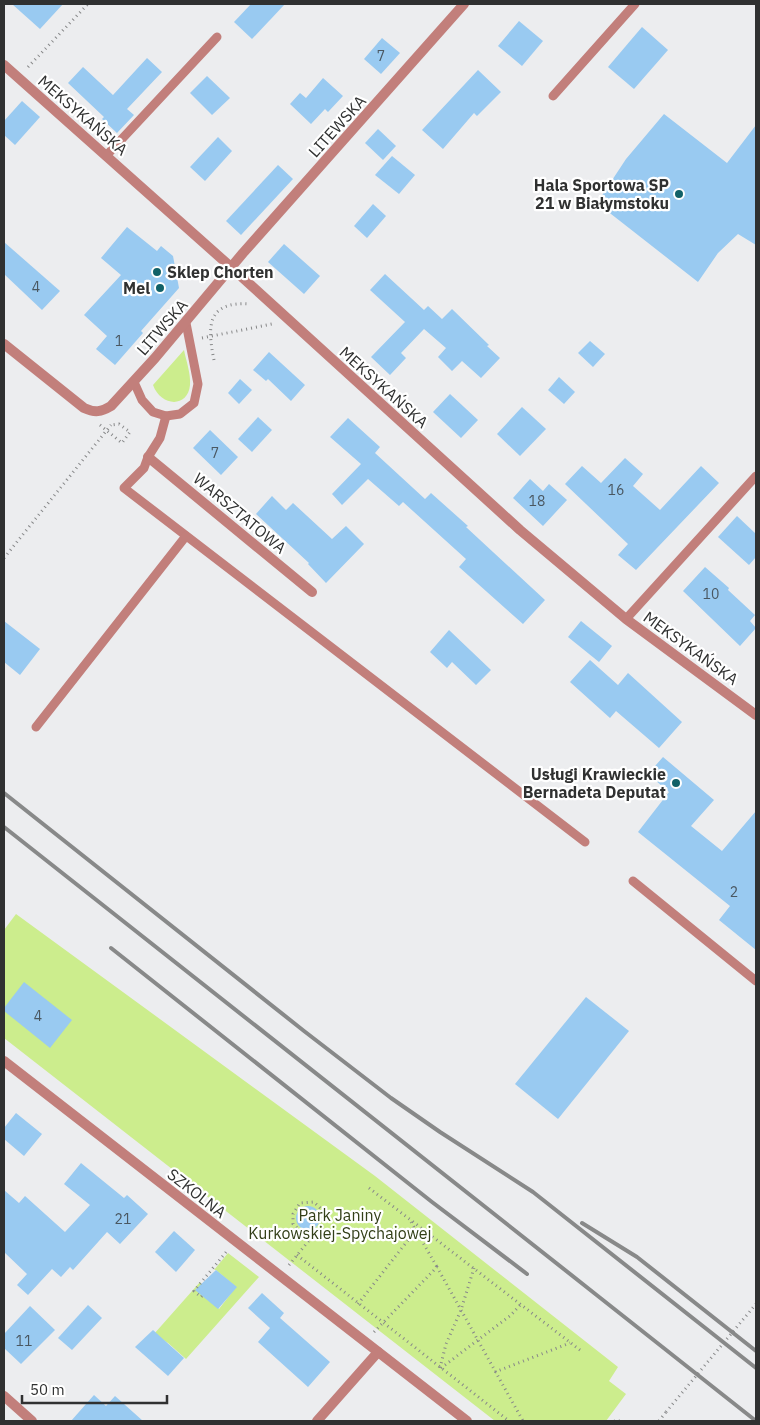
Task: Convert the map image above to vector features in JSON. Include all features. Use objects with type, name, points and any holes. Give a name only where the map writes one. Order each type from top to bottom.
[{"type":"street","name":"LITEWSKA","points":[[232,268],[243,253],[464,4]]},
{"type":"street","name":"MEKSYKAŃSKA","points":[[4,65],[232,268],[520,530],[626,619],[756,715]]},
{"type":"street","name":"LITWSKA","points":[[134,382],[232,268]]},
{"type":"street","points":[[4,344],[84,408],[91,411],[103,410],[111,406],[134,382]]},
{"type":"street","name":"WARSZTATOWA","points":[[148,456],[312,592]]},
{"type":"street","name":"SZKOLNA","points":[[4,1061],[466,1421]]},
{"type":"street","points":[[317,1421],[378,1352]]},
{"type":"street","points":[[4,1396],[32,1421]]},
{"type":"lane","points":[[553,96],[634,4]]},
{"type":"lane","points":[[106,156],[217,37]]},
{"type":"lane","points":[[134,382],[142,400],[153,412],[166,416],[180,414],[194,403],[198,384],[186,323]]},
{"type":"lane","points":[[166,416],[160,438],[148,456],[144,468],[124,488],[585,842]]},
{"type":"lane","points":[[626,619],[756,476]]},
{"type":"lane","points":[[36,727],[186,536]]},
{"type":"lane","points":[[633,881],[756,980]]},
{"type":"path","points":[[18,78],[88,4]]},
{"type":"path","points":[[214,360],[209,337],[212,317],[224,307],[250,304],[256,308]]},
{"type":"path","points":[[209,337],[273,323],[267,317]]},
{"type":"path","points":[[4,558],[111,425],[119,424],[130,432],[122,443],[102,427]]},
{"type":"path","points":[[369,1188],[580,1350]]},
{"type":"path","points":[[287,1267],[324,1222],[321,1209],[314,1202],[300,1203],[293,1214],[293,1224],[302,1232],[314,1234]]},
{"type":"path","points":[[409,1219],[522,1421]]},
{"type":"path","points":[[358,1304],[416,1230]]},
{"type":"path","points":[[202,1296],[194,1290],[226,1252]]},
{"type":"path","points":[[296,1255],[509,1421]]},
{"type":"path","points":[[372,1334],[437,1267]]},
{"type":"path","points":[[440,1368],[446,1344],[461,1310],[474,1268]]},
{"type":"path","points":[[440,1368],[511,1315],[521,1304]]},
{"type":"path","points":[[659,1421],[756,1304]]},
{"type":"path","points":[[495,1372],[571,1343]]},
{"type":"path","points":[[615,1421],[619,1421]]},
{"type":"green space","points":[[184,350],[190,376],[188,393],[180,401],[168,401],[162,398],[153,385]]},
{"type":"green space","name":"Park Janiny Kurkowskiej-Spychajowej","points":[[16,914],[375,1176],[618,1367],[609,1381],[626,1394],[606,1421],[495,1421],[4,1038],[4,930]]},
{"type":"green space","points":[[228,1253],[259,1277],[186,1359],[168,1343],[154,1334],[200,1282],[219,1309],[236,1287],[214,1270]]},
{"type":"building","points":[[12,4],[63,4],[40,29]]},
{"type":"building","points":[[251,4],[285,4],[252,39],[234,22]]},
{"type":"building","points":[[519,21],[543,41],[522,66],[498,46]]},
{"type":"building","points":[[642,27],[668,50],[634,89],[608,67]]},
{"type":"building","points":[[382,38],[400,53],[381,74],[364,59]]},
{"type":"building","points":[[147,58],[162,72],[127,109],[134,115],[117,133],[102,119],[104,117],[68,83],[83,67],[113,95]]},
{"type":"building","points":[[478,70],[501,92],[477,116],[474,113],[443,149],[422,130]]},
{"type":"building","points":[[207,76],[230,98],[212,115],[190,93]]},
{"type":"building","points":[[323,78],[343,96],[328,112],[325,109],[311,124],[290,104],[300,93],[306,98]]},
{"type":"building","points":[[22,101],[40,117],[15,145],[4,135],[4,121]]},
{"type":"building","name":"Hala Sportowa SP 21 w Białymstoku","points":[[664,114],[727,163],[756,125],[756,245],[738,234],[718,253],[698,282],[597,203],[626,159]]},
{"type":"building","points":[[378,129],[396,146],[383,160],[365,143]]},
{"type":"building","points":[[218,137],[232,151],[205,181],[190,167]]},
{"type":"building","points":[[392,156],[415,175],[399,194],[375,175]]},
{"type":"building","points":[[278,165],[293,179],[241,235],[226,221]]},
{"type":"building","points":[[373,204],[386,216],[367,238],[354,226]]},
{"type":"building","points":[[127,227],[157,251],[161,246],[173,256],[179,288],[141,331],[143,333],[115,365],[96,349],[107,336],[84,315],[121,275],[101,258]]},
{"type":"building","points":[[4,242],[60,291],[42,310],[4,274]]},
{"type":"building","points":[[284,244],[320,276],[304,294],[268,262]]},
{"type":"building","points":[[385,274],[424,310],[428,306],[442,319],[452,309],[500,358],[481,378],[462,361],[452,371],[438,357],[446,348],[424,329],[401,353],[406,358],[390,375],[371,357],[405,322],[370,290]]},
{"type":"building","points":[[590,341],[605,354],[593,367],[578,353]]},
{"type":"building","points":[[269,352],[305,385],[291,401],[268,379],[266,381],[253,370]]},
{"type":"building","points":[[559,377],[575,392],[564,404],[548,390]]},
{"type":"building","points":[[240,379],[252,390],[239,404],[228,393]]},
{"type":"building","points":[[450,394],[478,420],[461,438],[433,412]]},
{"type":"building","points":[[522,407],[546,429],[520,456],[497,434]]},
{"type":"building","points":[[258,417],[272,430],[252,452],[238,439]]},
{"type":"building","points":[[348,418],[380,447],[375,453],[425,499],[431,493],[545,600],[523,624],[459,567],[466,559],[403,502],[399,506],[368,479],[342,505],[332,494],[361,464],[330,437]]},
{"type":"building","points":[[210,430],[238,457],[221,475],[193,448]]},
{"type":"building","points":[[625,458],[643,474],[633,486],[660,510],[701,466],[719,483],[636,570],[618,555],[628,544],[565,484],[582,466],[601,483]]},
{"type":"building","points":[[530,479],[543,491],[549,484],[567,500],[543,526],[513,498]]},
{"type":"building","points":[[272,496],[286,510],[293,503],[332,539],[346,526],[364,544],[326,583],[309,563],[256,514]]},
{"type":"building","points":[[737,516],[756,534],[756,557],[749,565],[718,537]]},
{"type":"building","points":[[705,567],[755,615],[750,621],[756,628],[740,646],[683,591]]},
{"type":"building","points":[[4,621],[40,649],[20,675],[4,662]]},
{"type":"building","points":[[581,621],[612,646],[599,662],[568,637]]},
{"type":"building","points":[[449,630],[491,670],[476,685],[452,662],[447,668],[430,652]]},
{"type":"building","points":[[590,660],[618,685],[628,673],[682,722],[659,748],[616,711],[610,718],[570,682]]},
{"type":"building","points":[[663,757],[714,800],[691,826],[722,851],[756,811],[756,950],[719,920],[730,906],[638,832],[669,792],[648,774]]},
{"type":"building","points":[[24,982],[72,1020],[50,1048],[4,1011],[4,1008]]},
{"type":"building","points":[[586,997],[629,1031],[558,1119],[515,1084]]},
{"type":"building","points":[[16,1113],[42,1134],[24,1156],[4,1139],[4,1128]]},
{"type":"building","points":[[81,1163],[124,1198],[127,1195],[148,1214],[120,1244],[107,1232],[73,1270],[70,1267],[61,1277],[52,1269],[28,1295],[17,1285],[27,1274],[4,1252],[4,1190],[19,1203],[25,1196],[65,1232],[90,1205],[64,1184]]},
{"type":"building","points":[[308,1206],[313,1207],[319,1213],[319,1223],[313,1229],[308,1230],[303,1229],[297,1223],[296,1218],[297,1213],[303,1207]]},
{"type":"building","points":[[174,1231],[195,1250],[176,1272],[155,1252]]},
{"type":"building","points":[[216,1270],[237,1287],[218,1309],[195,1290]]},
{"type":"building","points":[[262,1293],[284,1313],[280,1318],[330,1362],[308,1387],[258,1342],[270,1328],[248,1308]]},
{"type":"building","points":[[88,1305],[102,1318],[72,1350],[58,1338]]},
{"type":"building","points":[[30,1306],[55,1330],[21,1364],[4,1348],[4,1334]]},
{"type":"building","points":[[153,1330],[184,1358],[168,1376],[135,1347]]},
{"type":"building","points":[[94,1395],[106,1406],[115,1396],[143,1421],[71,1421]]},
{"type":"railway","points":[[4,793],[391,1098],[533,1192],[756,1368]]},
{"type":"railway","points":[[4,827],[756,1421]]},
{"type":"railway","points":[[111,948],[432,1202],[527,1274]]},
{"type":"railway","points":[[582,1223],[637,1257],[756,1351]]},
{"type":"place","name":"Hala Sportowa SP 21 w Białymstoku","points":[[679,194]]},
{"type":"place","name":"Sklep Chorten","points":[[157,272]]},
{"type":"place","name":"Mel","points":[[160,288]]},
{"type":"place","name":"Usługi Krawieckie Bernadeta Deputat","points":[[676,783]]}]
